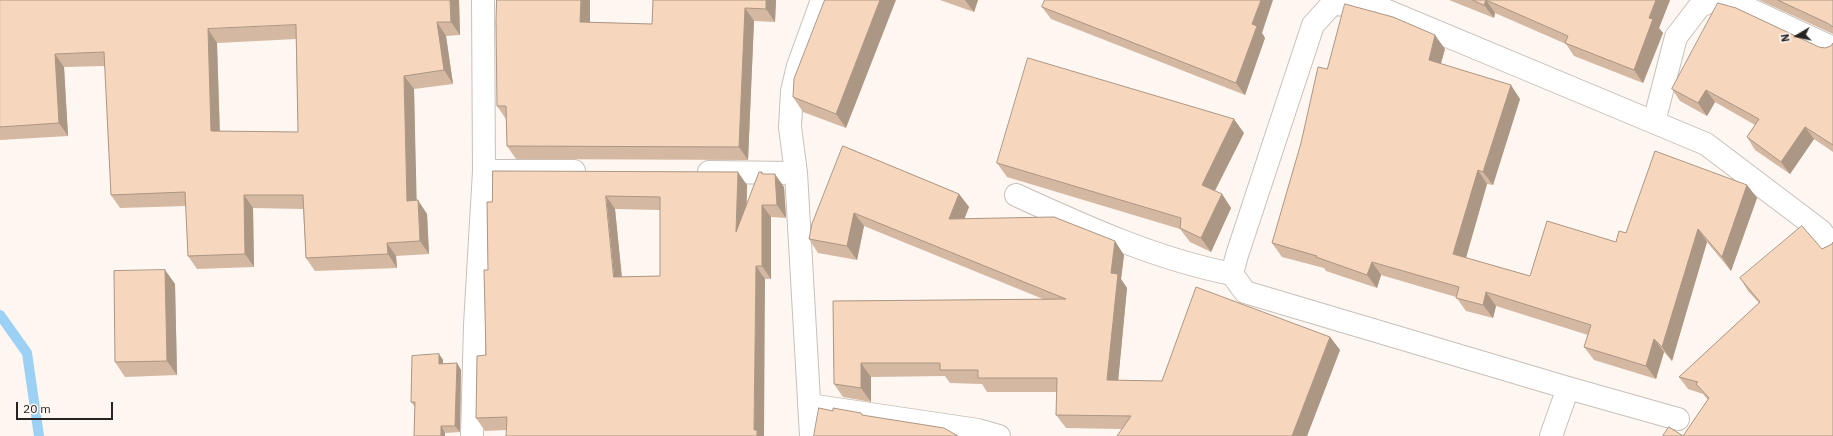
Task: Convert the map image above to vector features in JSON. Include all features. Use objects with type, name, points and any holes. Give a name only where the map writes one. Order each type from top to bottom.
[{"type":"street","points":[[472,436],[475,325],[484,170],[483,0]]},
{"type":"street","points":[[811,436],[796,173],[790,128],[792,92],[798,66],[822,0]]},
{"type":"street","points":[[1654,122],[1676,37],[1699,7],[1712,0]]},
{"type":"street","points":[[1718,0],[1749,9],[1833,48]]},
{"type":"street","points":[[1232,274],[1314,25],[1332,4],[1354,5],[1385,10],[1706,144],[1821,231],[1833,246]]},
{"type":"street","points":[[484,170],[596,172]]},
{"type":"street","points":[[692,172],[796,173]]},
{"type":"street","points":[[1016,194],[1088,228],[1174,260],[1197,267],[1232,274],[1245,292],[1568,388],[1678,419]]},
{"type":"street","points":[[1551,436],[1568,388]]},
{"type":"street","points":[[809,405],[978,430],[999,436]]},
{"type":"building","points":[[0,0],[450,0],[451,22],[437,22],[444,70],[404,76],[407,201],[418,200],[420,241],[387,243],[388,254],[306,258],[303,195],[244,195],[245,254],[188,256],[185,192],[111,195],[104,52],[55,54],[59,123],[0,127]],"holes":[[[296,25],[298,132],[211,131],[208,29]]]},
{"type":"building","points":[[497,0],[581,0],[580,22],[652,24],[653,0],[766,0],[766,9],[745,8],[739,147],[507,146],[506,106],[497,106]]},
{"type":"building","points":[[825,0],[880,0],[836,114],[793,97],[794,79]]},
{"type":"building","points":[[1045,0],[1261,0],[1252,24],[1257,26],[1236,83],[1042,7]]},
{"type":"building","points":[[1473,0],[1486,0],[1484,5]]},
{"type":"building","points":[[1486,0],[1656,0],[1649,18],[1653,19],[1634,70],[1565,43],[1568,36]]},
{"type":"building","points":[[1778,0],[1833,0],[1833,27],[1829,24]]},
{"type":"building","points":[[1718,3],[1736,8],[1819,47],[1825,48],[1831,46],[1833,43],[1833,145],[1805,127],[1781,162],[1747,137],[1759,119],[1706,90],[1698,103],[1672,89]]},
{"type":"building","points":[[1345,4],[1393,17],[1435,35],[1429,60],[1511,85],[1483,172],[1478,170],[1453,254],[1530,276],[1547,221],[1616,242],[1619,231],[1626,233],[1655,151],[1747,185],[1722,257],[1698,229],[1662,347],[1654,339],[1646,366],[1584,347],[1591,325],[1486,292],[1483,305],[1456,298],[1459,287],[1372,262],[1367,275],[1316,257],[1317,256],[1272,243],[1301,143],[1318,67],[1327,69]]},
{"type":"building","points":[[1028,58],[1234,119],[1202,185],[1222,194],[1201,238],[1180,228],[1181,218],[997,163]]},
{"type":"building","points":[[843,146],[959,194],[949,219],[1054,217],[1115,241],[1111,273],[1118,274],[1107,380],[1162,381],[1196,287],[1330,337],[1292,436],[1117,436],[1131,416],[1056,415],[1057,378],[978,378],[978,370],[940,370],[940,363],[861,363],[861,388],[834,384],[833,301],[1066,299],[854,213],[847,246],[809,239],[812,224]]},
{"type":"building","points":[[493,171],[738,172],[736,232],[759,172],[762,172],[762,174],[775,174],[777,205],[762,205],[762,266],[756,266],[754,430],[757,430],[757,436],[506,436],[507,417],[476,418],[477,356],[486,355],[484,270],[488,270],[487,202],[492,202]],"holes":[[[606,196],[660,197],[660,276],[614,277]]]},
{"type":"building","points":[[1802,226],[1822,249],[1833,242],[1833,436],[1683,436],[1709,398],[1696,384],[1698,382],[1679,377],[1760,302],[1740,278]]},
{"type":"building","points":[[165,270],[167,361],[115,362],[114,271]]},
{"type":"building","points":[[439,354],[439,364],[457,363],[455,426],[441,426],[441,436],[414,436],[415,402],[411,402],[412,356]]},
{"type":"building","points":[[819,408],[833,411],[833,408],[861,413],[862,415],[944,428],[958,436],[814,436]]},
{"type":"building","points":[[1669,427],[1683,436],[1663,436]]},
{"type":"waterway","points":[[0,315],[27,353],[39,436]]}]
